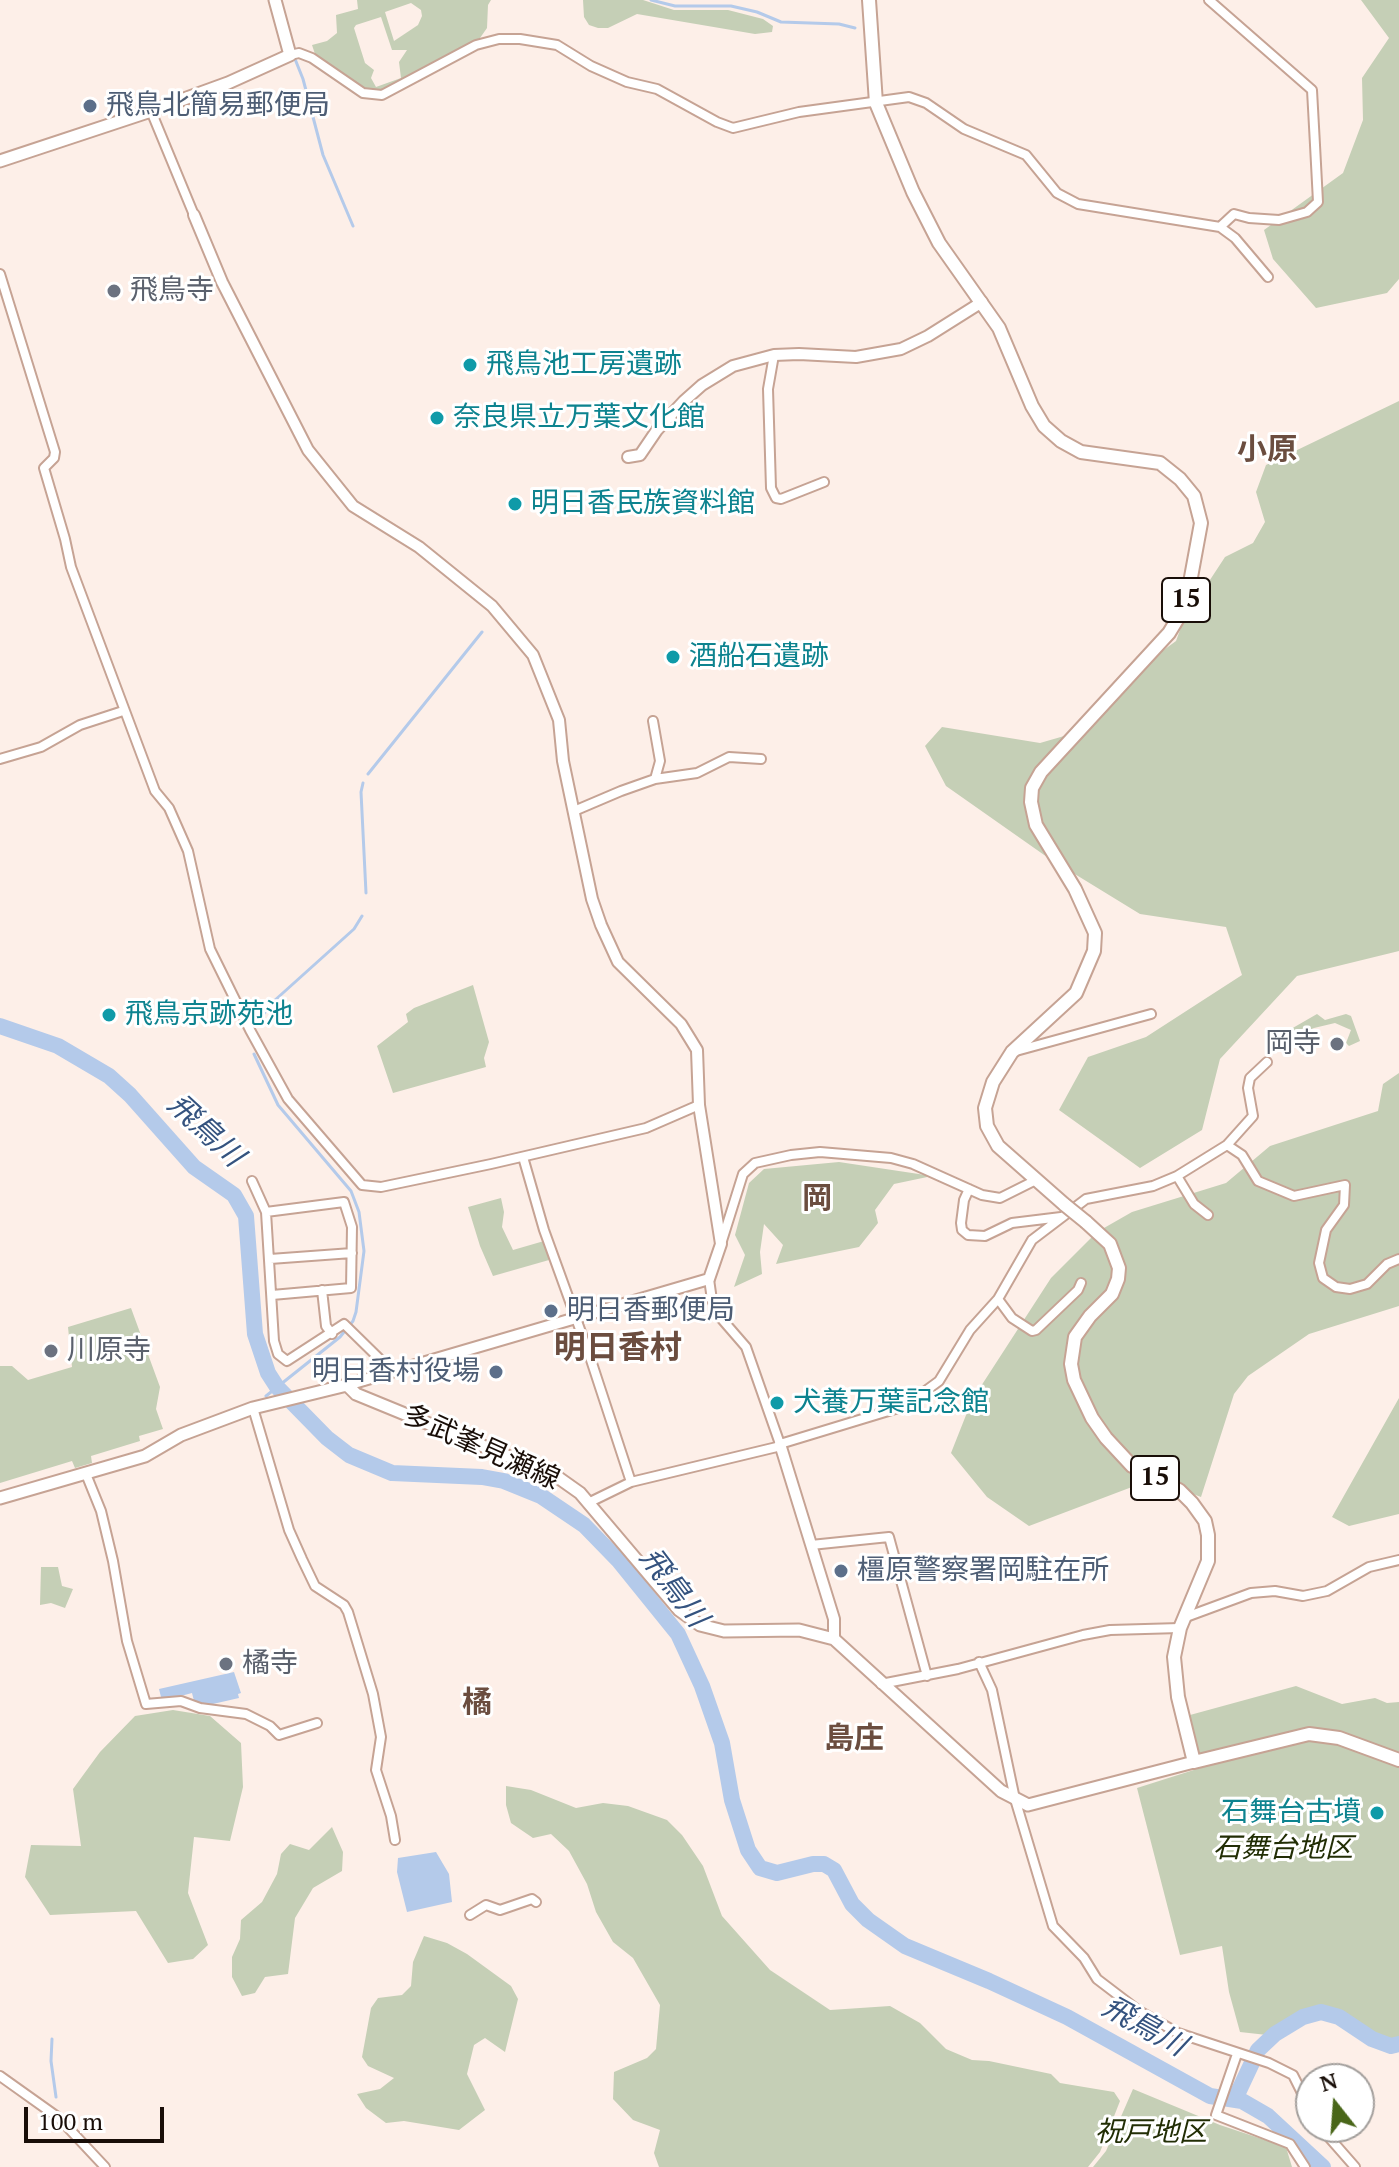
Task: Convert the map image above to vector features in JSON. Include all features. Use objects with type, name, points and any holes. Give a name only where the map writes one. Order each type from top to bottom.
[{"type":"main road","points":[[0,161],[228,83],[290,55],[275,0]]},
{"type":"main road","name":"15","points":[[869,0],[876,103],[913,192],[939,243],[999,328],[1032,406],[1044,426],[1061,441],[1081,452],[1160,463],[1180,479],[1194,496],[1201,523],[1183,610],[1169,633],[1041,772],[1032,788],[1031,802],[1036,825],[1080,900],[1095,933],[1094,951],[1076,993],[1012,1052],[993,1082],[985,1108],[987,1126],[998,1146],[1036,1180],[1063,1211],[1086,1222],[1110,1244],[1119,1268],[1112,1294],[1075,1337],[1071,1364],[1074,1380],[1092,1418],[1132,1466],[1179,1490],[1205,1521],[1208,1561],[1183,1622],[1174,1657],[1175,1677],[1194,1762]]},
{"type":"main road","points":[[0,1498],[145,1456],[181,1435],[253,1408],[347,1385]]},
{"type":"main road","name":"多武峯見瀬線","points":[[347,1385],[356,1394],[556,1476],[588,1503],[679,1610],[700,1625],[724,1631],[799,1630],[834,1639]]},
{"type":"main road","points":[[834,1639],[1001,1791],[1028,1805],[1309,1734],[1339,1738],[1399,1760]]},
{"type":"street","points":[[1209,0],[1312,90],[1318,202],[1307,212],[1279,220],[1234,214],[1220,227]]},
{"type":"street","points":[[290,55],[299,53],[312,58],[363,93],[373,96],[395,89],[476,45],[499,39],[557,45],[591,66],[627,82],[657,89],[733,128],[799,112],[909,97],[926,103],[964,129],[1026,155],[1057,193],[1078,204],[1220,227],[1235,238],[1268,277]]},
{"type":"street","points":[[151,111],[222,282],[308,450],[353,506],[419,547],[492,606],[533,655],[559,720],[563,761],[586,872],[601,925],[618,962],[681,1024],[697,1050],[699,1105],[721,1244]]},
{"type":"street","points":[[0,274],[55,452],[54,458],[44,468],[71,567],[155,791],[169,808],[188,851],[210,949],[288,1099],[362,1185],[381,1187],[646,1128],[699,1105]]},
{"type":"street","points":[[628,457],[640,455],[657,430],[702,385],[733,366],[774,355],[856,357],[901,349],[982,302]]},
{"type":"street","points":[[774,355],[768,389],[771,488],[776,498],[781,499],[824,482]]},
{"type":"street","points":[[0,759],[41,747],[80,725],[123,711]]},
{"type":"street","points":[[653,721],[660,761],[655,779]]},
{"type":"street","points":[[574,811],[655,779],[697,773],[733,756],[761,759]]},
{"type":"street","points":[[1012,1052],[1151,1014]]},
{"type":"street","points":[[969,1189],[964,1200],[962,1230],[968,1235],[985,1236],[1012,1223],[1063,1211],[1086,1199],[1153,1186],[1177,1176],[1227,1145],[1253,1116],[1248,1088],[1250,1078],[1267,1062]]},
{"type":"street","points":[[1227,1145],[1242,1155],[1258,1181],[1294,1196],[1345,1185],[1344,1205],[1326,1230],[1319,1263],[1323,1278],[1336,1287],[1350,1289],[1367,1284],[1387,1264],[1399,1259]]},
{"type":"street","points":[[834,1639],[834,1619],[746,1347],[720,1317],[712,1300],[709,1279],[743,1174],[751,1165],[820,1152],[891,1158],[1000,1198],[1036,1180]]},
{"type":"street","points":[[523,1157],[544,1230],[631,1482]]},
{"type":"street","points":[[1177,1176],[1194,1204],[1208,1215]]},
{"type":"street","points":[[252,1181],[266,1212],[274,1341],[278,1354],[287,1361],[348,1327],[392,1371]]},
{"type":"street","points":[[266,1212],[344,1202],[352,1227],[351,1288],[272,1295]]},
{"type":"street","points":[[588,1503],[631,1482],[780,1445],[905,1406],[939,1381],[970,1330],[998,1299],[1032,1240],[1063,1211]]},
{"type":"street","points":[[270,1259],[352,1253]]},
{"type":"street","points":[[347,1385],[709,1279]]},
{"type":"street","points":[[998,1299],[1012,1318],[1032,1331],[1078,1290],[1081,1283]]},
{"type":"street","points":[[322,1290],[326,1326],[332,1334]]},
{"type":"street","points":[[253,1408],[289,1530],[315,1586],[344,1605],[348,1612],[373,1694],[381,1737],[376,1770],[391,1816],[395,1840]]},
{"type":"street","points":[[86,1474],[101,1511],[116,1572],[127,1641],[146,1704],[181,1701],[200,1708],[246,1714],[270,1726],[279,1735],[317,1723]]},
{"type":"street","points":[[811,1545],[889,1537],[927,1676]]},
{"type":"street","points":[[881,1684],[927,1676],[1110,1630],[1183,1622],[1251,1593],[1275,1591],[1303,1596],[1327,1591],[1369,1567],[1399,1560]]},
{"type":"street","points":[[979,1662],[992,1690],[1015,1799],[1050,1921],[1084,1958],[1097,1979],[1139,2011],[1178,2033],[1269,2063],[1295,2079]]},
{"type":"street","points":[[470,1915],[486,1905],[500,1910],[532,1899],[536,1902]]},
{"type":"street","points":[[1237,2054],[1216,2115],[1290,2144],[1305,2167]]},
{"type":"street","points":[[0,2076],[59,2118],[105,2167]]},
{"type":"street","points":[[1334,2143],[1355,2167]]},
{"type":"green space","points":[[357,0],[491,0],[487,28],[480,38],[381,92],[366,91],[315,54],[312,45],[327,41],[337,33],[336,15],[358,9]],"holes":[[[411,3],[421,10],[418,25],[394,41],[385,12]],[[381,17],[392,50],[407,50],[399,62],[401,78],[376,87],[371,78],[374,70],[365,63],[354,28]]]},
{"type":"green space","points":[[583,0],[643,0],[674,10],[728,10],[763,19],[773,26],[772,32],[755,34],[637,14],[608,28],[598,28],[589,25],[584,17]]},
{"type":"green space","points":[[1361,0],[1399,0],[1399,279],[1387,293],[1316,308],[1273,259],[1264,230],[1343,173],[1363,120],[1362,78],[1389,38]]},
{"type":"green space","points":[[1399,401],[1399,951],[1297,976],[1220,1059],[1202,1130],[1140,1168],[1059,1110],[1088,1057],[1146,1037],[1242,975],[1226,927],[1140,914],[1047,857],[946,786],[925,746],[942,727],[1040,743],[1078,732],[1131,674],[1176,641],[1191,600],[1206,586],[1225,557],[1253,543],[1265,522],[1256,492],[1266,465]]},
{"type":"green space","points":[[473,985],[489,1042],[484,1058],[486,1067],[393,1093],[377,1046],[408,1022],[406,1014],[414,1008]]},
{"type":"green space","points":[[1317,1014],[1325,1020],[1346,1014],[1351,1016],[1360,1041],[1349,1046],[1346,1043],[1351,1030],[1335,1023],[1281,1041],[1291,1029]]},
{"type":"green space","points":[[1399,1073],[1399,1306],[1309,1334],[1248,1376],[1234,1394],[1201,1497],[1153,1479],[1029,1526],[987,1497],[951,1453],[972,1400],[1051,1278],[1097,1232],[1132,1212],[1226,1183],[1270,1146],[1378,1111],[1383,1084]]},
{"type":"green space","points":[[839,1162],[932,1176],[894,1184],[875,1210],[878,1223],[859,1247],[776,1264],[783,1245],[764,1224],[760,1252],[762,1274],[734,1287],[745,1255],[735,1235],[749,1183],[764,1169]]},
{"type":"green space","points":[[501,1198],[504,1212],[502,1227],[513,1250],[544,1241],[549,1260],[493,1276],[468,1207]]},
{"type":"green space","points":[[131,1308],[160,1387],[156,1409],[163,1429],[139,1436],[140,1441],[91,1456],[92,1463],[75,1468],[72,1461],[0,1483],[0,1366],[12,1366],[28,1380],[72,1367],[68,1327]]},
{"type":"green space","points":[[1399,1398],[1399,1514],[1349,1526],[1332,1517]]},
{"type":"green space","points":[[41,1567],[58,1567],[62,1586],[73,1589],[65,1608],[51,1603],[40,1605]]},
{"type":"green space","name":"石舞台地区","points":[[1296,1686],[1342,1704],[1375,1698],[1387,1703],[1399,1702],[1399,2040],[1389,2042],[1374,2036],[1342,2013],[1324,2007],[1305,2010],[1284,2020],[1267,2035],[1240,2032],[1229,1992],[1222,1946],[1180,1955],[1137,1788],[1200,1768],[1190,1715]]},
{"type":"green space","points":[[173,1710],[210,1716],[241,1743],[243,1787],[230,1841],[194,1837],[188,1893],[208,1945],[193,1959],[168,1963],[136,1911],[50,1915],[25,1877],[31,1845],[81,1846],[73,1789],[100,1752],[135,1716]]},
{"type":"green space","points":[[506,1786],[531,1790],[576,1808],[603,1803],[628,1806],[667,1820],[682,1835],[703,1866],[722,1916],[770,1970],[830,2010],[890,2006],[920,2023],[946,2049],[972,2060],[1051,2074],[1060,2083],[1114,2092],[1120,2101],[1100,2152],[1088,2167],[659,2167],[654,2153],[660,2130],[633,2120],[613,2099],[614,2072],[647,2058],[656,2049],[660,2005],[633,1958],[613,1942],[569,1851],[551,1834],[533,1838],[511,1823],[506,1805]]},
{"type":"green space","points":[[332,1827],[343,1852],[342,1871],[313,1888],[295,1918],[288,1974],[265,1977],[255,1993],[242,1996],[232,1977],[232,1957],[240,1939],[241,1920],[262,1902],[277,1874],[281,1854],[290,1844],[309,1850]]},
{"type":"green space","points":[[424,1936],[447,1943],[467,1954],[511,1986],[518,1999],[505,2052],[485,2038],[474,2045],[467,2074],[485,2110],[459,2130],[404,2121],[386,2123],[366,2108],[357,2094],[380,2089],[394,2078],[368,2066],[362,2057],[371,2008],[378,1998],[402,1995],[411,1986],[413,1962]]},
{"type":"green space","name":"祝戸地区","points":[[1133,2089],[1220,2125],[1286,2147],[1292,2167],[1093,2167],[1106,2151]]},
{"type":"water","points":[[234,1672],[241,1693],[238,1694],[239,1698],[204,1706],[194,1701],[192,1693],[162,1701],[159,1689]]},
{"type":"water","points":[[436,1852],[449,1874],[452,1902],[407,1912],[397,1872],[398,1858]]},
{"type":"waterway","points":[[651,0],[675,6],[731,6],[781,22],[839,24],[855,28]]},
{"type":"waterway","points":[[295,59],[323,155],[353,226]]},
{"type":"waterway","points":[[368,774],[482,632]]},
{"type":"waterway","points":[[363,783],[366,893]]},
{"type":"waterway","points":[[262,1016],[274,1001],[354,929],[362,916]]},
{"type":"waterway","name":"飛鳥川","points":[[0,1026],[58,1046],[109,1076],[194,1167],[234,1195],[246,1216],[255,1334],[268,1373],[277,1387],[327,1438],[349,1455],[392,1473],[482,1477],[504,1481],[541,1496],[584,1525],[619,1561],[678,1634],[702,1686],[722,1743],[732,1800],[748,1850],[760,1868],[777,1873],[824,1864],[834,1870],[852,1904],[868,1920],[905,1946],[1067,2017],[1210,2096],[1242,2101],[1268,2116],[1323,2167]]},
{"type":"waterway","points":[[254,1054],[278,1105],[351,1191],[359,1212],[364,1251],[353,1321],[340,1337],[266,1396]]},
{"type":"waterway","points":[[1235,2099],[1258,2050],[1275,2034],[1303,2017],[1321,2012],[1339,2017],[1372,2039],[1391,2046],[1399,2044]]},
{"type":"waterway","points":[[52,2039],[51,2061],[56,2097]]},
{"type":"place","name":"飛鳥北簡易郵便局","points":[[90,106]]},
{"type":"place","name":"飛鳥寺","points":[[114,291]]},
{"type":"place","name":"飛鳥池工房遺跡","points":[[470,365]]},
{"type":"place","name":"奈良県立万葉文化館","points":[[437,418]]},
{"type":"place","name":"明日香民族資料館","points":[[515,504]]},
{"type":"place","name":"酒船石遺跡","points":[[673,657]]},
{"type":"place","name":"飛鳥京跡苑池","points":[[109,1015]]},
{"type":"place","name":"岡寺","points":[[1337,1044]]},
{"type":"place","name":"明日香郵便局","points":[[551,1311]]},
{"type":"place","name":"川原寺","points":[[51,1351]]},
{"type":"place","name":"明日香村役場","points":[[496,1372]]},
{"type":"place","name":"犬養万葉記念館","points":[[777,1403]]},
{"type":"place","name":"橿原警察署岡駐在所","points":[[841,1571]]},
{"type":"place","name":"橘寺","points":[[226,1664]]},
{"type":"place","name":"石舞台古墳","points":[[1377,1813]]},
{"type":"district","name":"小原","points":[[1267,450]]},
{"type":"district","name":"岡","points":[[817,1199]]},
{"type":"district","name":"明日香村","points":[[618,1349]]},
{"type":"district","name":"橘","points":[[477,1703]]},
{"type":"district","name":"島庄","points":[[854,1739]]}]
